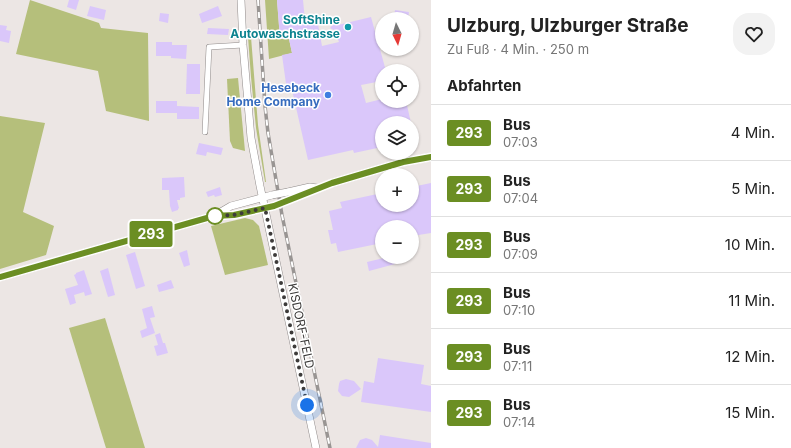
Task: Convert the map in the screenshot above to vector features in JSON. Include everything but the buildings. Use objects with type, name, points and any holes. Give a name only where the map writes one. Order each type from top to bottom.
[{"type":"main road","name":"KISDORF-FELD","points":[[241,0],[243,45],[251,138],[262,197],[316,448]]},
{"type":"main road","points":[[0,277],[214,216],[234,215],[274,206],[317,188],[370,171],[431,157]]},
{"type":"main road","points":[[214,216],[231,206],[262,197],[310,186],[317,188]]},
{"type":"street","points":[[205,132],[209,47],[243,45]]},
{"type":"green space","points":[[30,0],[99,23],[101,28],[148,33],[149,121],[106,111],[98,71],[16,54]]},
{"type":"green space","points":[[265,0],[277,0],[280,39],[289,39],[292,53],[269,59]]},
{"type":"green space","points":[[248,37],[251,37],[258,125],[266,182],[256,128]]},
{"type":"green space","points":[[238,78],[245,151],[233,148],[230,141],[227,79]]},
{"type":"green space","points":[[0,116],[45,123],[23,212],[54,226],[46,255],[0,269]]},
{"type":"green space","points":[[245,218],[253,220],[259,226],[268,265],[225,275],[211,226]]},
{"type":"green space","points":[[105,318],[145,448],[106,448],[69,328]]},
{"type":"railway","points":[[258,0],[268,133],[282,215],[330,448]]},
{"type":"bus line","name":"293","points":[[0,277],[214,216],[247,213],[274,206],[317,188],[370,171],[403,162],[431,157]]},
{"type":"place","name":"SoftShine Autowaschstrasse","points":[[348,27]]},
{"type":"place","name":"Hesebeck Home Company","points":[[328,95]]},
{"type":"route","points":[[215,216],[247,213],[265,208],[307,405]]}]
